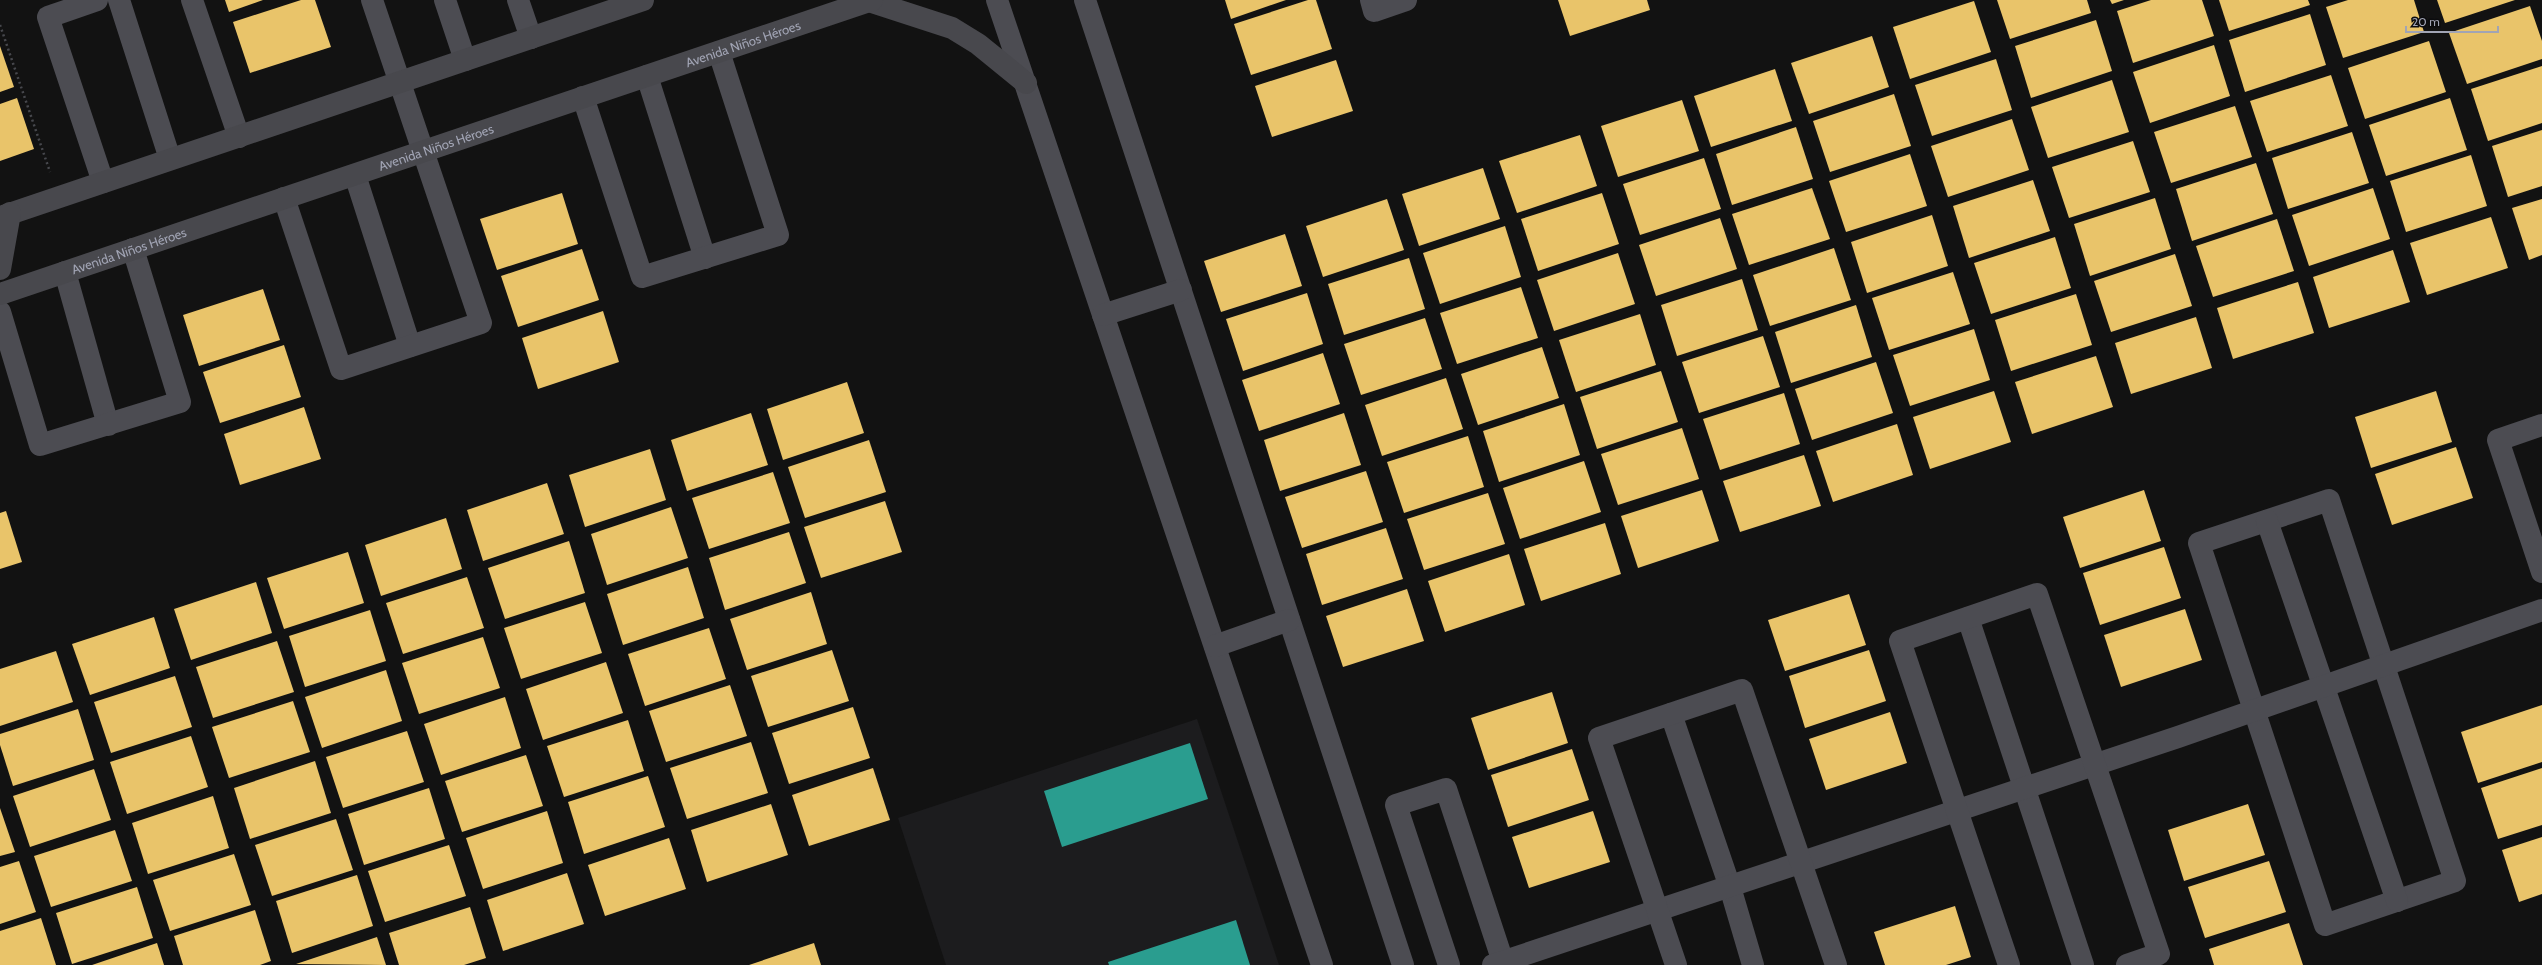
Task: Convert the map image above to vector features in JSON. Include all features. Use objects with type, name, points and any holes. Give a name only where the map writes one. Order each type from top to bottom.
[{"type":"main road","points":[[0,269],[5,215],[643,0]]},
{"type":"main road","points":[[871,1],[952,28],[978,44],[1026,84]]},
{"type":"main road","name":"Avenida Niños Héroes","points":[[0,294],[871,1]]},
{"type":"street","points":[[97,0],[48,17],[103,182]]},
{"type":"street","points":[[119,0],[170,159]]},
{"type":"street","points":[[192,0],[239,136]]},
{"type":"street","points":[[284,198],[341,369],[481,323],[372,0]]},
{"type":"street","points":[[445,0],[465,60]]},
{"type":"street","points":[[518,0],[531,38]]},
{"type":"street","points":[[997,0],[1322,965]]},
{"type":"street","points":[[1085,0],[1403,965]]},
{"type":"street","points":[[1371,0],[1374,11],[1406,0]]},
{"type":"street","points":[[583,97],[642,278],[778,235],[719,52]]},
{"type":"street","points":[[647,76],[705,258]]},
{"type":"street","points":[[355,174],[410,346]]},
{"type":"street","points":[[0,312],[40,445],[108,426],[180,402],[133,249]]},
{"type":"street","points":[[65,272],[108,426]]},
{"type":"street","points":[[1103,315],[1181,290]]},
{"type":"street","points":[[2542,425],[2498,440],[2542,572]]},
{"type":"street","points":[[2329,500],[2383,665],[2456,881],[2326,925],[2199,543],[2329,500]]},
{"type":"street","points":[[2267,521],[2397,901]]},
{"type":"street","points":[[2009,965],[1900,641],[2037,594],[2159,954],[2127,965]]},
{"type":"street","points":[[1449,965],[1396,805],[1446,789],[1500,964],[2025,789],[2542,610]]},
{"type":"street","points":[[1968,618],[2083,965]]},
{"type":"street","points":[[1215,646],[1289,620]]},
{"type":"street","points":[[1676,965],[1600,738],[1742,690],[1836,965]]},
{"type":"street","points":[[1671,714],[1730,887],[1753,965]]},
{"type":"path","points":[[0,25],[59,197]]},
{"type":"shaded area","points":[[1197,719],[1279,965],[946,965],[898,818]]},
{"type":"building: Viviendas","points":[[225,0],[263,0],[229,12]]},
{"type":"building: Viviendas","points":[[301,0],[315,0],[331,47],[250,73],[233,22]]},
{"type":"building: Viviendas","points":[[1225,0],[1286,0],[1231,19]]},
{"type":"building: Viviendas","points":[[1308,0],[1316,0],[1332,49],[1251,75],[1234,24]]},
{"type":"building: Viviendas","points":[[1558,0],[1647,0],[1650,10],[1570,36]]},
{"type":"building: Viviendas","points":[[1997,0],[2087,0],[2091,13],[2010,39]]},
{"type":"building: Viviendas","points":[[2110,0],[2124,0],[2112,4]]},
{"type":"building: Viviendas","points":[[2151,0],[2202,0],[2214,36],[2133,63],[2117,11]]},
{"type":"building: Viviendas","points":[[2219,0],[2308,0],[2310,5],[2229,31]]},
{"type":"building: Viviendas","points":[[2348,0],[2414,0],[2424,32],[2343,58],[2326,7]]},
{"type":"building: Viviendas","points":[[2437,0],[2515,0],[2445,23]]},
{"type":"building: Viviendas","points":[[1974,1],[1991,52],[1910,79],[1893,27]]},
{"type":"building: Viviendas","points":[[2530,6],[2542,41],[2542,59],[2467,84],[2449,33]]},
{"type":"building: Viviendas","points":[[2310,14],[2326,65],[2245,92],[2229,40]]},
{"type":"building: Viviendas","points":[[2096,20],[2112,71],[2031,98],[2015,46]]},
{"type":"building: Viviendas","points":[[1872,36],[1889,87],[1809,114],[1791,63]]},
{"type":"building: Viviendas","points":[[2429,41],[2446,92],[2365,119],[2348,68]]},
{"type":"building: Viviendas","points":[[2214,45],[2230,96],[2150,123],[2133,72]]},
{"type":"building: Viviendas","points":[[0,46],[14,87],[0,92]]},
{"type":"building: Viviendas","points":[[1996,59],[2012,110],[1932,136],[1915,85]]},
{"type":"building: Viviendas","points":[[1336,60],[1353,111],[1272,137],[1255,86]]},
{"type":"building: Viviendas","points":[[2542,66],[2542,123],[2488,141],[2471,89]]},
{"type":"building: Viviendas","points":[[1775,69],[1792,121],[1711,147],[1694,96]]},
{"type":"building: Viviendas","points":[[2331,75],[2348,126],[2267,152],[2250,101]]},
{"type":"building: Viviendas","points":[[2112,80],[2129,132],[2048,158],[2031,107]]},
{"type":"building: Viviendas","points":[[1894,94],[1911,146],[1830,172],[1813,121]]},
{"type":"building: Viviendas","points":[[17,98],[34,149],[0,161],[0,104]]},
{"type":"building: Viviendas","points":[[2450,98],[2467,150],[2386,176],[2369,125]]},
{"type":"building: Viviendas","points":[[1682,100],[1699,151],[1618,177],[1601,126]]},
{"type":"building: Viviendas","points":[[2235,106],[2252,157],[2171,183],[2154,132]]},
{"type":"building: Viviendas","points":[[2012,119],[2029,170],[1948,197],[1931,146]]},
{"type":"building: Viviendas","points":[[1796,127],[1813,179],[1732,205],[1716,154]]},
{"type":"building: Viviendas","points":[[2542,130],[2542,186],[2508,197],[2492,146]]},
{"type":"building: Viviendas","points":[[2352,132],[2369,183],[2288,209],[2272,158]]},
{"type":"building: Viviendas","points":[[1580,135],[1597,186],[1517,213],[1499,161]]},
{"type":"building: Viviendas","points":[[2133,141],[2150,192],[2069,218],[2052,167]]},
{"type":"building: Viviendas","points":[[1910,154],[1927,206],[1846,232],[1829,181]]},
{"type":"building: Viviendas","points":[[2471,155],[2487,206],[2406,232],[2390,181]]},
{"type":"building: Viviendas","points":[[1704,158],[1721,209],[1640,235],[1623,184]]},
{"type":"building: Viviendas","points":[[2256,163],[2273,214],[2192,241],[2176,189]]},
{"type":"building: Viviendas","points":[[1483,168],[1500,219],[1419,246],[1402,194]]},
{"type":"building: Viviendas","points":[[2033,180],[2050,231],[1969,258],[1953,206]]},
{"type":"building: Viviendas","points":[[1812,188],[1830,239],[1749,265],[1732,214]]},
{"type":"building: Viviendas","points":[[2373,188],[2390,239],[2309,266],[2292,215]]},
{"type":"building: Viviendas","points":[[562,193],[578,244],[497,270],[480,219]]},
{"type":"building: Viviendas","points":[[1602,193],[1619,244],[1538,271],[1521,219]]},
{"type":"building: Viviendas","points":[[2155,198],[2171,249],[2090,276],[2074,224]]},
{"type":"building: Viviendas","points":[[1387,199],[1404,250],[1323,277],[1306,226]]},
{"type":"building: Viviendas","points":[[2542,199],[2542,255],[2529,260],[2512,208]]},
{"type":"building: Viviendas","points":[[1932,215],[1948,266],[1867,293],[1851,242]]},
{"type":"building: Viviendas","points":[[2491,217],[2508,268],[2427,295],[2410,243]]},
{"type":"building: Viviendas","points":[[1720,218],[1737,269],[1656,296],[1639,245]]},
{"type":"building: Viviendas","points":[[2277,219],[2294,271],[2213,297],[2196,246]]},
{"type":"building: Viviendas","points":[[1505,226],[1521,277],[1440,304],[1423,253]]},
{"type":"building: Viviendas","points":[[1285,234],[1302,286],[1221,312],[1204,261]]},
{"type":"building: Viviendas","points":[[2055,237],[2071,288],[1991,314],[1974,263]]},
{"type":"building: Viviendas","points":[[1834,248],[1851,300],[1770,326],[1753,275]]},
{"type":"building: Viviendas","points":[[582,249],[599,300],[518,327],[501,276]]},
{"type":"building: Viviendas","points":[[2393,250],[2410,302],[2329,328],[2313,277]]},
{"type":"building: Viviendas","points":[[1618,253],[1635,304],[1554,331],[1537,280]]},
{"type":"building: Viviendas","points":[[2175,254],[2192,306],[2111,332],[2094,281]]},
{"type":"building: Viviendas","points":[[1409,258],[1425,309],[1344,335],[1328,284]]},
{"type":"building: Viviendas","points":[[1953,272],[1970,324],[1889,350],[1872,298]]},
{"type":"building: Viviendas","points":[[1742,279],[1758,330],[1677,356],[1661,305]]},
{"type":"building: Viviendas","points":[[2298,282],[2314,333],[2233,359],[2217,308]]},
{"type":"building: Viviendas","points":[[1521,287],[1538,338],[1457,364],[1440,313]]},
{"type":"building: Viviendas","points":[[263,289],[280,340],[199,366],[183,315]]},
{"type":"building: Viviendas","points":[[1307,293],[1323,344],[1243,371],[1226,319]]},
{"type":"building: Viviendas","points":[[2076,294],[2092,345],[2011,371],[1995,320]]},
{"type":"building: Viviendas","points":[[1856,305],[1872,357],[1791,383],[1775,332]]},
{"type":"building: Viviendas","points":[[603,311],[619,362],[538,389],[522,338]]},
{"type":"building: Viviendas","points":[[1640,314],[1656,365],[1576,392],[1559,340]]},
{"type":"building: Viviendas","points":[[2196,317],[2212,368],[2131,394],[2115,343]]},
{"type":"building: Viviendas","points":[[1425,318],[1442,369],[1361,395],[1344,344]]},
{"type":"building: Viviendas","points":[[1974,329],[1990,380],[1910,406],[1893,355]]},
{"type":"building: Viviendas","points":[[1763,336],[1780,387],[1699,413],[1682,362]]},
{"type":"building: Viviendas","points":[[284,345],[301,397],[220,423],[203,372]]},
{"type":"building: Viviendas","points":[[1542,347],[1559,398],[1478,425],[1461,374]]},
{"type":"building: Viviendas","points":[[1323,353],[1340,404],[1259,431],[1242,380]]},
{"type":"building: Viviendas","points":[[2096,356],[2113,407],[2032,434],[2015,382]]},
{"type":"building: Viviendas","points":[[1876,362],[1893,413],[1812,440],[1795,389]]},
{"type":"building: Viviendas","points":[[1661,371],[1678,422],[1597,449],[1580,397]]},
{"type":"building: Viviendas","points":[[1446,378],[1463,429],[1382,456],[1365,405]]},
{"type":"building: Viviendas","points":[[847,382],[864,433],[783,460],[767,409]]},
{"type":"building: Viviendas","points":[[1994,391],[2011,442],[1930,469],[1913,417]]},
{"type":"building: Viviendas","points":[[2436,391],[2452,442],[2371,468],[2355,417]]},
{"type":"building: Viviendas","points":[[1784,393],[1800,444],[1720,470],[1703,419]]},
{"type":"building: Viviendas","points":[[1564,404],[1580,455],[1499,482],[1483,431]]},
{"type":"building: Viviendas","points":[[304,407],[321,459],[240,485],[224,434]]},
{"type":"building: Viviendas","points":[[751,413],[768,465],[687,491],[671,440]]},
{"type":"building: Viviendas","points":[[1344,413],[1361,465],[1280,491],[1264,440]]},
{"type":"building: Viviendas","points":[[1897,424],[1913,475],[1833,502],[1816,451]]},
{"type":"building: Viviendas","points":[[1682,428],[1699,479],[1618,505],[1601,454]]},
{"type":"building: Viviendas","points":[[1468,436],[1484,487],[1404,513],[1387,462]]},
{"type":"building: Viviendas","points":[[869,440],[886,492],[805,518],[788,467]]},
{"type":"building: Viviendas","points":[[2456,447],[2473,498],[2392,525],[2375,474]]},
{"type":"building: Viviendas","points":[[650,449],[666,500],[585,527],[569,475]]},
{"type":"building: Viviendas","points":[[1804,455],[1821,506],[1740,532],[1723,481]]},
{"type":"building: Viviendas","points":[[1584,461],[1601,512],[1520,539],[1503,488]]},
{"type":"building: Viviendas","points":[[1366,471],[1383,522],[1302,548],[1285,497]]},
{"type":"building: Viviendas","points":[[773,472],[790,523],[709,549],[692,498]]},
{"type":"building: Viviendas","points":[[547,483],[564,534],[483,561],[467,510]]},
{"type":"building: Viviendas","points":[[1702,490],[1719,541],[1638,568],[1621,516]]},
{"type":"building: Viviendas","points":[[2144,490],[2161,541],[2080,568],[2063,517]]},
{"type":"building: Viviendas","points":[[1488,493],[1505,544],[1424,570],[1407,519]]},
{"type":"building: Viviendas","points":[[885,501],[902,552],[821,578],[804,527]]},
{"type":"building: Viviendas","points":[[671,507],[688,558],[607,585],[591,534]]},
{"type":"building: Viviendas","points":[[6,511],[22,562],[0,569],[0,513]]},
{"type":"building: Viviendas","points":[[446,518],[462,569],[381,596],[365,545]]},
{"type":"building: Viviendas","points":[[1605,523],[1621,574],[1541,601],[1524,549]]},
{"type":"building: Viviendas","points":[[1386,528],[1403,579],[1322,605],[1306,554]]},
{"type":"building: Viviendas","points":[[789,532],[806,583],[725,610],[709,558]]},
{"type":"building: Viviendas","points":[[569,541],[585,593],[505,619],[488,568]]},
{"type":"building: Viviendas","points":[[2164,547],[2181,598],[2100,625],[2083,573]]},
{"type":"building: Viviendas","points":[[348,552],[364,603],[284,629],[267,578]]},
{"type":"building: Viviendas","points":[[1509,554],[1525,605],[1445,632],[1428,581]]},
{"type":"building: Viviendas","points":[[688,567],[704,618],[623,645],[607,594]]},
{"type":"building: Viviendas","points":[[467,577],[484,628],[403,654],[386,603]]},
{"type":"building: Viviendas","points":[[256,582],[272,633],[191,660],[174,609]]},
{"type":"building: Viviendas","points":[[1407,589],[1424,641],[1343,667],[1326,616]]},
{"type":"building: Viviendas","points":[[811,592],[827,644],[747,670],[730,619]]},
{"type":"building: Viviendas","points":[[1849,594],[1866,645],[1785,671],[1768,620]]},
{"type":"building: Viviendas","points":[[585,602],[602,653],[521,679],[504,628]]},
{"type":"building: Viviendas","points":[[2185,609],[2202,660],[2121,687],[2104,635]]},
{"type":"building: Viviendas","points":[[370,610],[386,661],[305,687],[289,636]]},
{"type":"building: Viviendas","points":[[154,617],[170,668],[90,695],[72,644]]},
{"type":"building: Viviendas","points":[[709,628],[726,679],[645,706],[628,654]]},
{"type":"building: Viviendas","points":[[483,637],[500,688],[419,714],[402,663]]},
{"type":"building: Viviendas","points":[[277,641],[294,692],[213,718],[196,667]]},
{"type":"building: Viviendas","points":[[832,650],[849,701],[768,727],[751,676]]},
{"type":"building: Viviendas","points":[[1869,650],[1886,701],[1805,728],[1789,676]]},
{"type":"building: Viviendas","points":[[56,651],[73,702],[0,726],[0,669]]},
{"type":"building: Viviendas","points":[[606,662],[623,713],[543,740],[526,689]]},
{"type":"building: Viviendas","points":[[386,670],[402,721],[322,748],[305,697]]},
{"type":"building: Viviendas","points":[[175,676],[192,727],[111,753],[94,702]]},
{"type":"building: Viviendas","points":[[730,685],[747,736],[666,762],[649,711]]},
{"type":"building: Viviendas","points":[[1552,692],[1568,743],[1488,770],[1471,718]]},
{"type":"building: Viviendas","points":[[505,697],[521,748],[441,775],[424,724]]},
{"type":"building: Viviendas","points":[[293,701],[310,752],[229,778],[212,727]]},
{"type":"building: Viviendas","points":[[2542,705],[2542,762],[2478,783],[2461,732]]},
{"type":"building: Viviendas","points":[[853,707],[870,758],[789,784],[772,733]]},
{"type":"building: Viviendas","points":[[78,709],[94,760],[13,786],[0,745],[0,734]]},
{"type":"building: Viviendas","points":[[1890,712],[1907,763],[1826,790],[1809,739]]},
{"type":"building: Viviendas","points":[[628,720],[644,771],[564,797],[547,746]]},
{"type":"building: Viviendas","points":[[407,731],[424,782],[343,808],[326,757]]},
{"type":"building: Viviendas","points":[[191,736],[208,787],[127,814],[110,762]]},
{"type":"building: Viviendas","points":[[751,742],[768,793],[687,819],[670,768]]},
{"type":"building: Viviendas","points":[[1572,749],[1589,800],[1508,827],[1491,775]]},
{"type":"building: Viviendas","points":[[526,755],[543,806],[462,832],[445,781]]},
{"type":"building: Viviendas","points":[[315,761],[331,813],[250,839],[234,788]]},
{"type":"building: Viviendas","points":[[873,768],[890,820],[809,846],[792,795]]},
{"type":"building: Viviendas","points":[[2542,768],[2542,825],[2498,839],[2481,788]]},
{"type":"building: Viviendas","points":[[94,769],[111,820],[30,847],[13,796]]},
{"type":"building: Viviendas","points":[[648,776],[665,827],[584,854],[568,802]]},
{"type":"building: Viviendas","points":[[429,788],[445,839],[364,865],[348,814]]},
{"type":"building: Viviendas","points":[[213,796],[229,848],[148,874],[132,823]]},
{"type":"building: Viviendas","points":[[771,804],[788,855],[707,882],[691,830]]},
{"type":"building: Viviendas","points":[[2248,804],[2265,855],[2184,881],[2168,830]]},
{"type":"building: Viviendas","points":[[0,808],[15,852],[0,856]]},
{"type":"building: Viviendas","points":[[547,811],[563,863],[483,889],[466,838]]},
{"type":"building: Viviendas","points":[[1593,811],[1610,862],[1529,888],[1512,837]]},
{"type":"building: Viviendas","points":[[336,819],[353,870],[272,896],[255,845]]},
{"type":"building: Viviendas","points":[[115,830],[132,881],[51,907],[34,856]]},
{"type":"building: Viviendas","points":[[2542,837],[2542,894],[2519,902],[2502,850]]},
{"type":"building: Viviendas","points":[[669,838],[686,889],[605,916],[588,865]]},
{"type":"building: Viviendas","points":[[449,845],[466,896],[385,922],[368,871]]},
{"type":"building: Viviendas","points":[[234,854],[251,905],[170,931],[153,880]]},
{"type":"building: Viviendas","points":[[19,861],[36,912],[0,924],[0,867]]},
{"type":"building: Viviendas","points":[[2269,861],[2286,912],[2205,938],[2188,887]]},
{"type":"building: Viviendas","points":[[567,873],[584,924],[503,951],[487,900]]},
{"type":"building: Viviendas","points":[[357,875],[373,926],[292,953],[276,901]]},
{"type":"building: Viviendas","points":[[137,887],[153,938],[72,964],[56,913]]},
{"type":"building: Viviendas","points":[[1955,906],[1971,957],[1946,965],[1885,965],[1874,932]]},
{"type":"building: Viviendas","points":[[470,907],[486,958],[464,965],[399,965],[389,933]]},
{"type":"building: Viviendas","points":[[255,910],[271,961],[260,965],[183,965],[174,936]]},
{"type":"building: Viviendas","points":[[41,918],[56,965],[0,965],[0,931]]},
{"type":"building: Viviendas","points":[[2289,923],[2303,965],[2214,965],[2209,949]]},
{"type":"building: Viviendas","points":[[377,937],[386,965],[296,964]]},
{"type":"building: Viviendas","points":[[157,943],[164,965],[92,965]]},
{"type":"building: Viviendas","points":[[814,943],[821,965],[749,965]]},
{"type":"building: Escuelas","points":[[1190,743],[1208,799],[1062,847],[1044,791]]},
{"type":"building: Escuelas","points":[[1236,920],[1250,965],[1109,965],[1108,962]]}]
